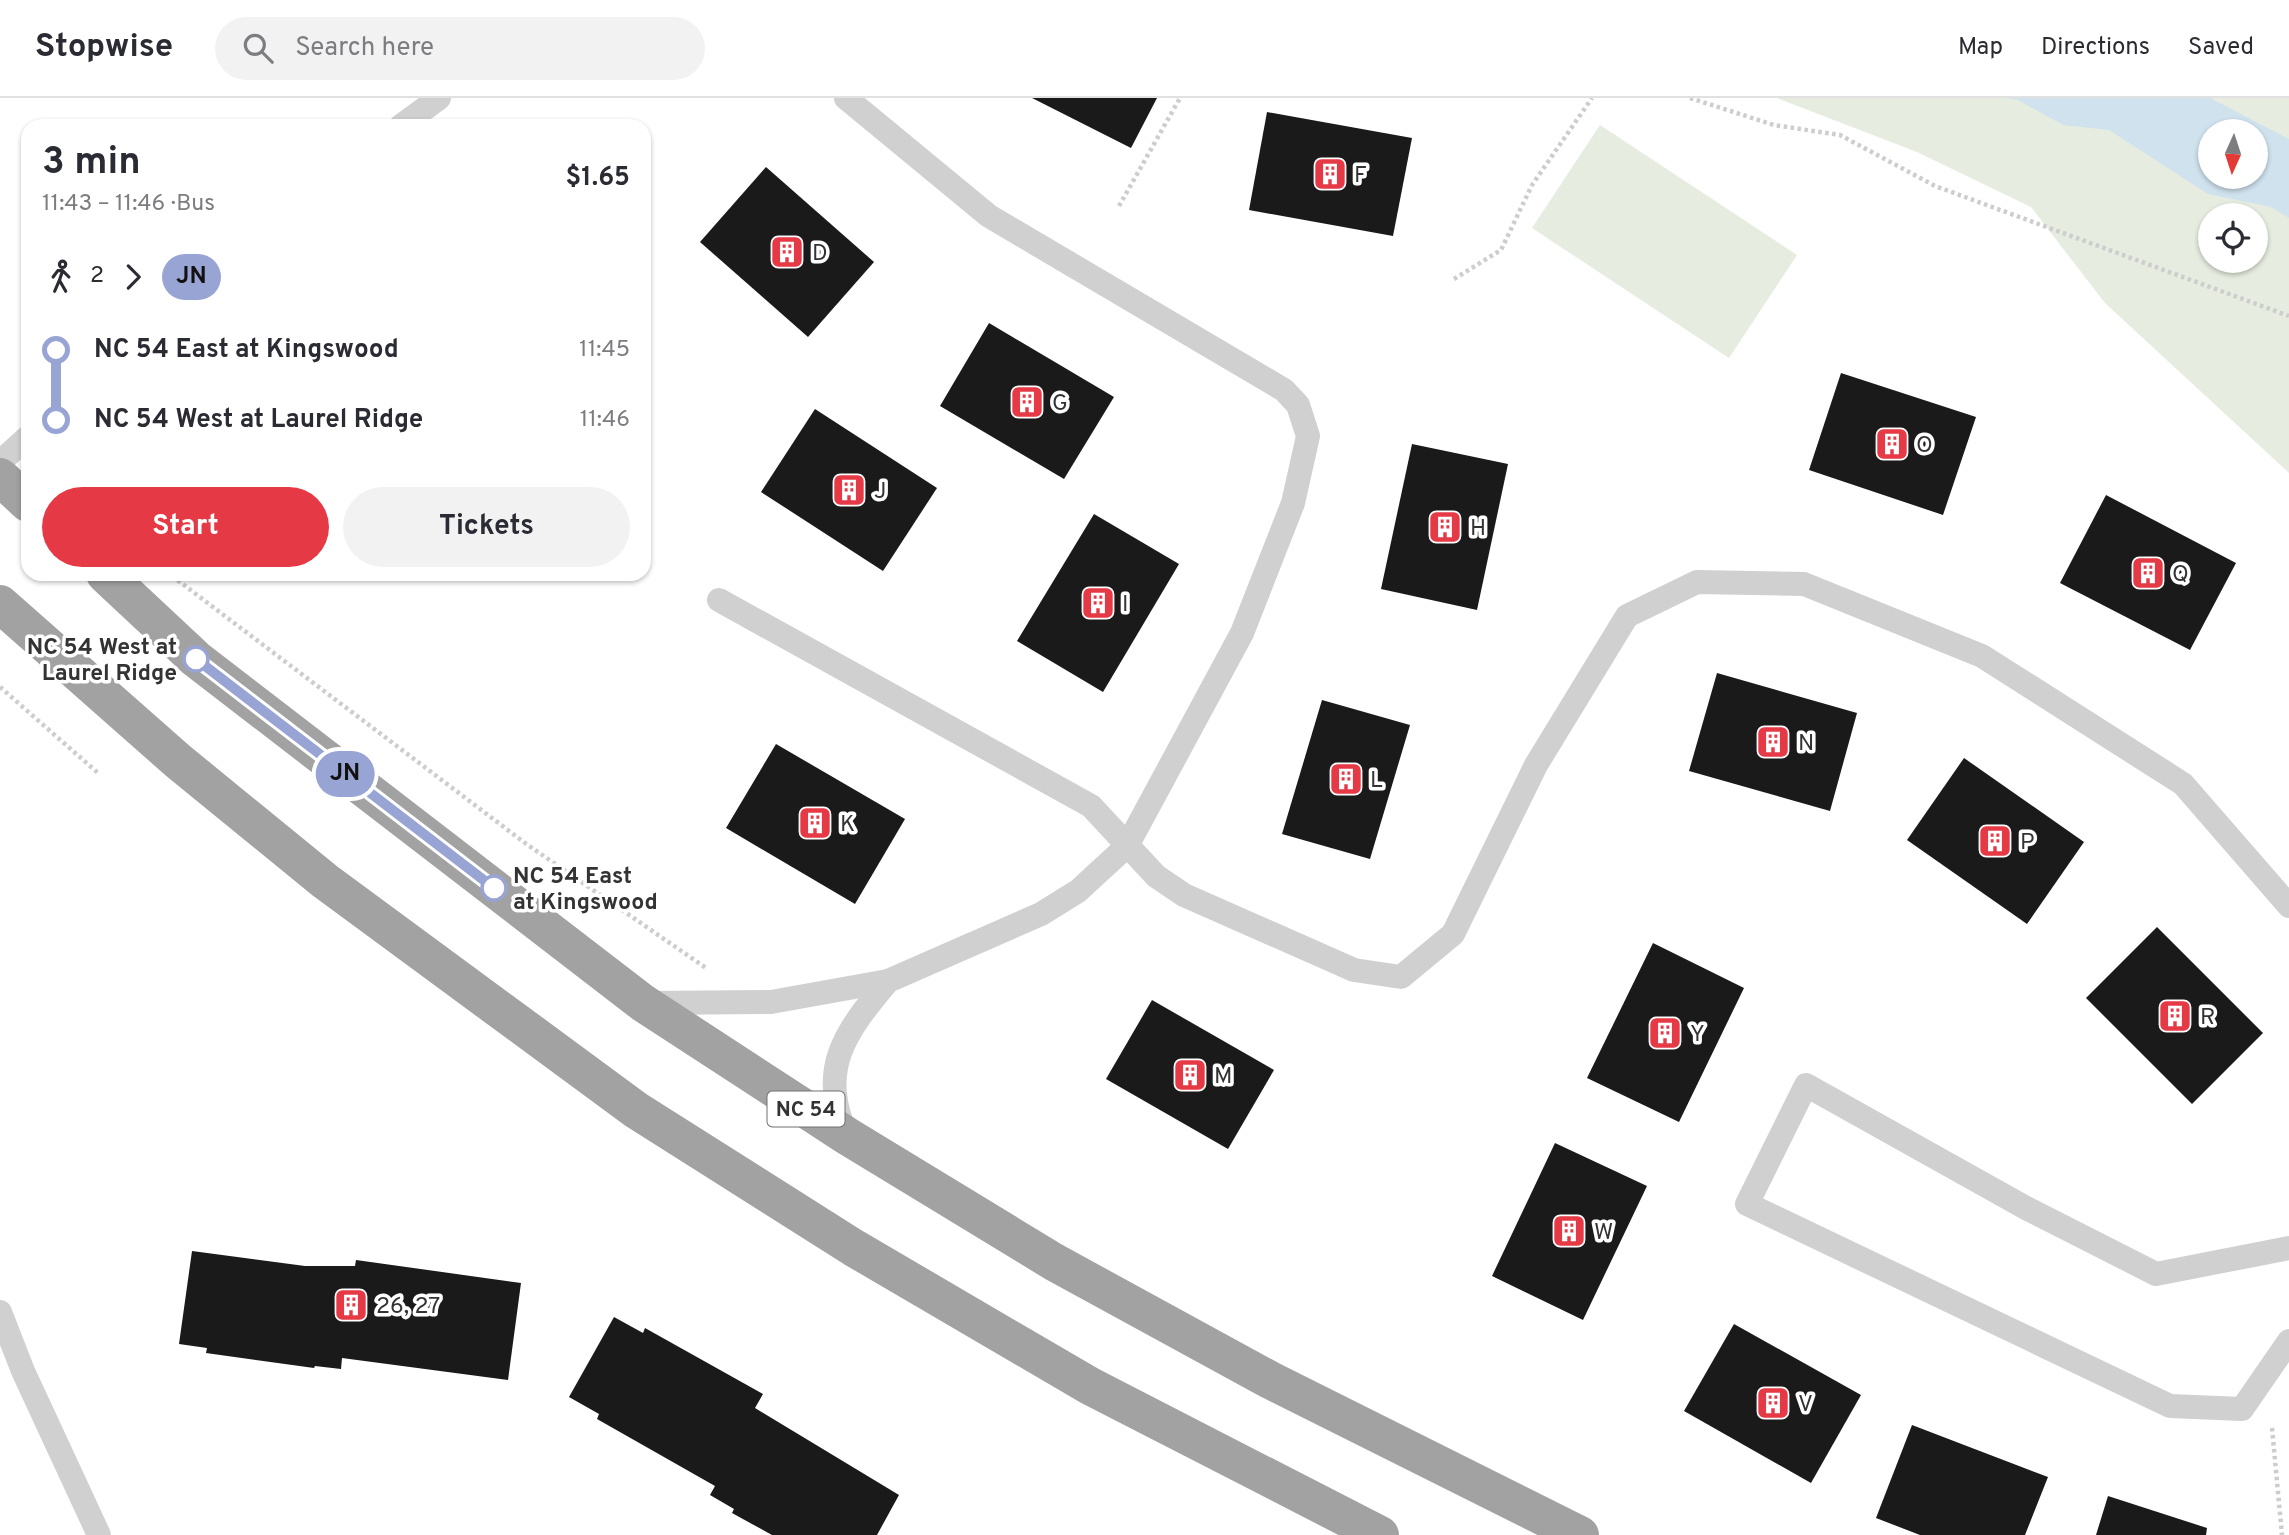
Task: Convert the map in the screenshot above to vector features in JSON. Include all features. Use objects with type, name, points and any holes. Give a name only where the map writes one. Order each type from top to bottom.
[{"type":"highway","points":[[0,477],[21,496]]},
{"type":"highway","name":"NC 54","points":[[112,581],[196,659],[643,1003],[848,1136],[1054,1262],[1270,1380],[1580,1535]]},
{"type":"highway","points":[[0,604],[178,761],[325,881],[636,1110],[854,1248],[1090,1387],[1380,1535]]},
{"type":"lane","points":[[410,119],[439,98]]},
{"type":"lane","points":[[643,1003],[756,1003],[888,981],[1041,914],[1078,891],[1127,846],[1242,632],[1293,503],[1308,436],[1298,405],[1267,377],[989,216],[846,98]]},
{"type":"lane","points":[[0,461],[21,443]]},
{"type":"lane","points":[[719,600],[1091,806],[1156,876],[1184,895],[1354,970],[1401,977],[1453,933],[1536,765],[1627,616],[1697,582],[1804,584],[1982,656],[2183,784],[2289,906]]},
{"type":"lane","points":[[848,1136],[837,1114],[833,1091],[839,1054],[861,1013],[888,981]]},
{"type":"lane","points":[[2289,1248],[2156,1275],[2025,1208],[1806,1085],[1747,1204],[2170,1406],[2242,1409],[2289,1341]]},
{"type":"lane","points":[[0,1312],[23,1371],[99,1535]]},
{"type":"path","points":[[1119,206],[1180,98]]},
{"type":"path","points":[[1454,279],[1501,250],[1532,185],[1592,98]]},
{"type":"path","points":[[1690,98],[1774,125],[1840,135],[1935,186],[2289,316]]},
{"type":"path","points":[[178,581],[525,843],[756,1003]]},
{"type":"path","points":[[0,687],[99,773]]},
{"type":"path","points":[[2267,1373],[2282,1535]]},
{"type":"shaded area","points":[[1777,98],[2289,98],[2289,473],[2105,303],[2031,207],[1917,152]]},
{"type":"shaded area","points":[[1600,125],[1797,255],[1729,358],[1532,228]]},
{"type":"water","points":[[2006,98],[2210,98],[2250,119],[2198,119],[2198,188],[2109,130],[2063,125],[2018,100]]},
{"type":"water","points":[[2268,128],[2289,139],[2289,218],[2268,206],[2268,203],[2252,203],[2208,194],[2200,189],[2268,189]]},
{"type":"building","points":[[1032,98],[1157,98],[1131,148]]},
{"type":"building","name":"F","points":[[1267,112],[1412,138],[1393,236],[1249,210]]},
{"type":"building","name":"D","points":[[766,167],[874,262],[808,337],[700,242]]},
{"type":"building","name":"G","points":[[989,323],[1114,397],[1064,479],[940,406]]},
{"type":"building","name":"O","points":[[1841,373],[1976,417],[1943,515],[1809,470]]},
{"type":"building","name":"J","points":[[815,409],[937,488],[883,571],[761,492]]},
{"type":"building","name":"H","points":[[1412,444],[1508,464],[1477,610],[1381,589]]},
{"type":"building","name":"Q","points":[[2106,495],[2236,563],[2190,650],[2060,583]]},
{"type":"building","name":"I","points":[[1094,514],[1179,564],[1103,692],[1017,641]]},
{"type":"building","name":"N","points":[[1717,673],[1857,713],[1830,811],[1689,771]]},
{"type":"building","name":"L","points":[[1322,700],[1410,725],[1370,859],[1282,834]]},
{"type":"building","name":"K","points":[[776,744],[905,819],[855,904],[726,828]]},
{"type":"building","name":"P","points":[[1964,758],[2084,842],[2027,924],[1907,840]]},
{"type":"building","name":"R","points":[[2157,927],[2263,1033],[2192,1104],[2086,998]]},
{"type":"building","name":"Y","points":[[1653,943],[1744,988],[1679,1122],[1587,1078]]},
{"type":"building","name":"M","points":[[1152,1000],[1274,1070],[1228,1149],[1106,1079]]},
{"type":"building","name":"W","points":[[1555,1143],[1647,1186],[1583,1320],[1492,1276]]},
{"type":"building","name":"26, 27","points":[[192,1251],[305,1266],[355,1266],[356,1260],[521,1283],[508,1380],[342,1358],[341,1369],[314,1368],[206,1353],[207,1348],[179,1344]]},
{"type":"building","points":[[614,1317],[643,1333],[645,1328],[763,1394],[755,1408],[899,1495],[877,1535],[772,1535],[732,1513],[734,1509],[710,1495],[715,1486],[597,1419],[599,1414],[569,1397]]},
{"type":"building","name":"V","points":[[1734,1324],[1861,1395],[1811,1483],[1684,1411]]},
{"type":"building","points":[[1912,1425],[2048,1477],[2025,1535],[1920,1535],[1876,1518]]},
{"type":"building","points":[[2108,1496],[2207,1528],[2206,1535],[2096,1535]]},
{"type":"bus line","name":"JN","points":[[196,659],[494,888]]},
{"type":"place","name":"F","points":[[1330,174]]},
{"type":"place","name":"D","points":[[787,252]]},
{"type":"place","name":"G","points":[[1027,402]]},
{"type":"place","name":"O","points":[[1892,444]]},
{"type":"place","name":"J","points":[[849,490]]},
{"type":"place","name":"H","points":[[1445,527]]},
{"type":"place","name":"Q","points":[[2148,573]]},
{"type":"place","name":"I","points":[[1098,603]]},
{"type":"place","name":"NC 54 West at Laurel Ridge","points":[[196,659]]},
{"type":"place","name":"N","points":[[1773,742]]},
{"type":"place","name":"L","points":[[1346,779]]},
{"type":"place","name":"K","points":[[815,823]]},
{"type":"place","name":"P","points":[[1995,841]]},
{"type":"place","name":"NC 54 East at Kingswood","points":[[494,888]]},
{"type":"place","name":"R","points":[[2175,1016]]},
{"type":"place","name":"Y","points":[[1665,1033]]},
{"type":"place","name":"M","points":[[1190,1075]]},
{"type":"place","name":"W","points":[[1569,1231]]},
{"type":"place","name":"26, 27","points":[[351,1305]]},
{"type":"place","name":"V","points":[[1773,1403]]}]
